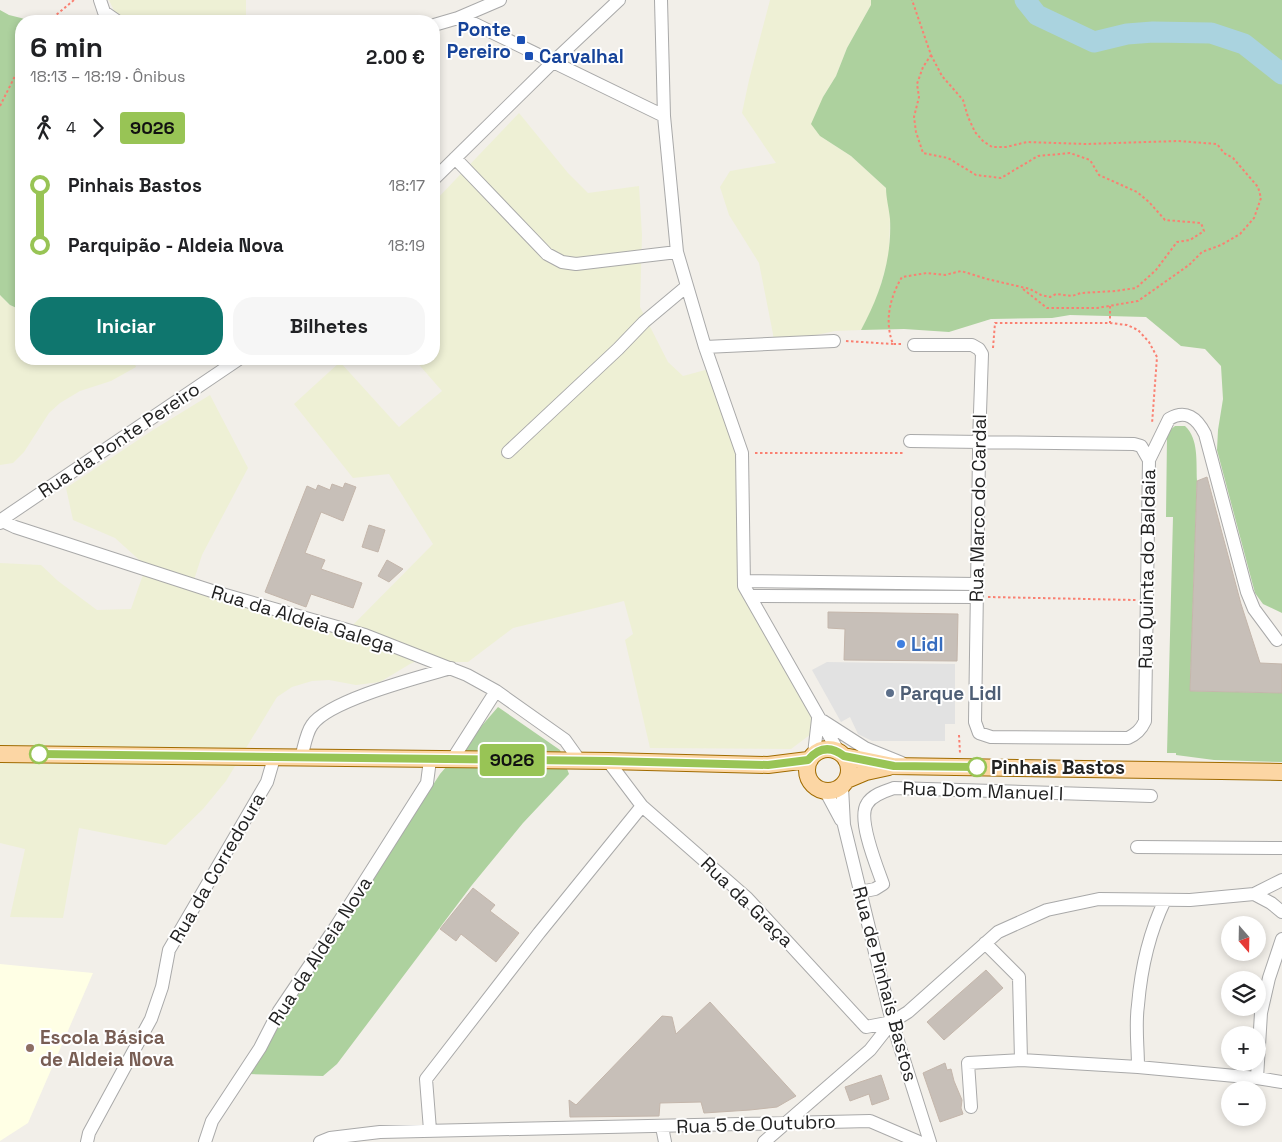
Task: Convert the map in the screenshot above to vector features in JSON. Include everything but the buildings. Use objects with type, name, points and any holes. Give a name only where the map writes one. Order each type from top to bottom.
[{"type":"main road","points":[[0,754],[608,761],[768,765],[811,757],[821,750],[830,749],[841,754],[894,766]]},
{"type":"main road","points":[[841,754],[848,764],[850,772],[844,783]]},
{"type":"main road","points":[[811,757],[806,769],[807,777],[818,790],[826,792],[834,791],[844,783],[866,772],[894,766],[1282,772]]},
{"type":"main road","points":[[768,765],[807,777]]},
{"type":"street","points":[[100,0],[104,12],[108,15]]},
{"type":"street","points":[[440,23],[458,18],[500,0]]},
{"type":"street","points":[[440,173],[619,0]]},
{"type":"street","points":[[660,0],[664,116],[678,252],[705,347],[742,453],[744,586],[818,718],[841,754]]},
{"type":"street","points":[[458,18],[475,24],[664,116]]},
{"type":"street","points":[[455,158],[547,254],[562,262],[576,264],[678,252]]},
{"type":"street","points":[[508,452],[618,349],[644,322],[687,286]]},
{"type":"street","points":[[705,347],[834,341]]},
{"type":"street","points":[[914,345],[972,345],[979,349],[982,354]]},
{"type":"street","name":"Rua Marco do Cardal","points":[[979,733],[975,722],[976,584],[982,354]]},
{"type":"street","name":"Rua da Ponte Pereiro","points":[[0,521],[230,365]]},
{"type":"street","points":[[1149,460],[1169,419],[1182,414],[1190,415],[1200,424],[1205,434],[1247,592],[1254,609],[1277,640]]},
{"type":"street","name":"Rua Quinta do Baldaia","points":[[910,447],[980,442],[1134,444],[1141,446],[1149,460],[1145,721],[1142,728],[1128,738],[991,736],[979,733]]},
{"type":"street","name":"Rua da Aldeia Galega","points":[[0,521],[215,592],[365,635],[467,674],[496,691],[565,740],[580,761]]},
{"type":"street","points":[[744,581],[976,584]]},
{"type":"street","points":[[750,596],[976,597]]},
{"type":"street","points":[[301,758],[312,725],[331,709],[392,686],[451,668]]},
{"type":"street","points":[[452,760],[496,691]]},
{"type":"street","points":[[811,757],[818,718]]},
{"type":"street","points":[[818,718],[865,748],[911,766]]},
{"type":"street","name":"Rua da Corredoura","points":[[87,1142],[89,1133],[150,1019],[162,987],[169,950],[267,782],[274,758]]},
{"type":"street","name":"Rua da Aldeia Nova","points":[[205,1142],[212,1122],[260,1048],[279,1011],[337,925],[427,783],[430,760]]},
{"type":"street","name":"Rua da Graça","points":[[608,761],[642,806],[748,898],[866,1027],[892,1022]]},
{"type":"street","name":"Rua de Pinhais Bastos","points":[[844,783],[844,825],[860,892],[892,1022],[930,1142]]},
{"type":"street","name":"Rua Dom Manuel I","points":[[860,892],[883,884],[865,827],[864,815],[866,804],[878,794],[894,788],[1151,796]]},
{"type":"street","name":"Rua de Pinhais Bastos","points":[[826,792],[844,825]]},
{"type":"street","points":[[430,1130],[426,1079],[539,933],[642,806]]},
{"type":"street","points":[[1137,847],[1282,848]]},
{"type":"street","points":[[764,1142],[870,1050],[892,1022],[908,1012],[998,932],[1047,910],[1099,899],[1190,900],[1254,894],[1282,880]]},
{"type":"street","points":[[1254,894],[1271,903],[1282,912]]},
{"type":"street","points":[[1138,1066],[1137,1006],[1146,952],[1157,916],[1165,900]]},
{"type":"street","points":[[1257,1078],[1261,1013],[1269,978],[1279,961],[1282,938]]},
{"type":"street","points":[[985,943],[1019,978],[1021,1060]]},
{"type":"street","points":[[971,1107],[968,1063],[1021,1060],[1138,1066],[1282,1082]]},
{"type":"street","name":"Rua 5 de Outubro","points":[[320,1142],[330,1138],[380,1132],[430,1130],[870,1121],[919,1142]]},
{"type":"street","points":[[662,1126],[665,1142]]},
{"type":"path","points":[[56,15],[74,0]]},
{"type":"path","points":[[912,0],[931,55],[942,76],[963,100],[975,132],[992,148],[1027,142],[1085,144],[1178,141],[1217,144],[1224,153],[1233,158],[1258,187],[1261,198],[1254,218],[1240,234],[1221,245],[1202,252],[1189,265],[1138,301],[1097,308],[1047,308],[1021,287]]},
{"type":"path","points":[[893,344],[888,314],[902,277],[961,271],[1050,297],[1056,294],[1072,296],[1081,293],[1136,288],[1156,270],[1178,242],[1190,240],[1204,231],[1201,223],[1166,220],[1137,192],[1099,175],[1090,160],[1070,153],[1038,156],[1001,178],[976,175],[948,158],[923,153],[916,132],[914,117],[919,97],[917,84],[923,67],[931,55]]},
{"type":"path","points":[[0,106],[15,76]]},
{"type":"path","points":[[1110,306],[1110,323]]},
{"type":"path","points":[[982,354],[993,348],[995,323],[1110,323],[1127,325],[1138,330],[1149,342],[1158,357],[1152,432]]},
{"type":"path","points":[[834,341],[914,345]]},
{"type":"path","points":[[742,453],[910,447]]},
{"type":"path","points":[[976,597],[1147,600]]},
{"type":"path","points":[[959,735],[960,767]]},
{"type":"shaded area","points":[[109,0],[246,0],[246,15],[116,15]]},
{"type":"shaded area","points":[[770,0],[874,0],[847,48],[836,76],[823,97],[820,136],[851,156],[886,188],[890,218],[889,256],[875,304],[861,330],[835,331],[774,344],[759,263],[729,215],[720,187],[730,171],[776,163],[742,113]]},
{"type":"shaded area","points":[[519,113],[568,173],[588,193],[639,186],[642,235],[640,307],[668,362],[683,376],[709,369],[723,402],[743,480],[743,577],[827,722],[791,749],[650,748],[625,640],[633,634],[624,601],[513,628],[468,662],[452,662],[428,656],[410,664],[380,682],[356,685],[329,680],[312,681],[292,687],[277,697],[226,781],[203,809],[166,845],[79,828],[63,918],[10,917],[25,849],[0,843],[0,563],[41,565],[58,581],[97,610],[131,609],[146,566],[115,538],[73,520],[66,488],[153,430],[210,395],[248,468],[202,555],[193,583],[345,633],[433,544],[389,474],[353,478],[294,404],[337,365],[343,365],[399,427],[442,391],[419,365],[440,365],[440,196]]},
{"type":"shaded area","points":[[0,295],[15,307],[15,365],[135,365],[136,367],[111,381],[80,391],[60,403],[49,413],[24,452],[13,463],[0,465]]},
{"type":"shaded area","name":"Parque Lidl","points":[[827,662],[955,664],[955,724],[945,724],[945,741],[872,741],[858,734],[850,717],[841,722],[812,670]]},
{"type":"shaded area","name":"Escola Básica de Aldeia Nova","points":[[0,964],[93,973],[28,1123],[0,1141]]},
{"type":"green space","points":[[871,0],[1282,0],[1282,613],[1263,604],[1255,593],[1217,450],[1223,399],[1221,366],[1205,349],[1181,346],[1146,317],[1070,315],[1052,318],[991,319],[949,332],[904,329],[861,330],[874,304],[887,262],[890,219],[886,188],[851,156],[820,136],[811,124],[823,97],[836,76],[847,48],[871,5]]},
{"type":"green space","points":[[0,10],[15,16],[15,307],[0,295]]},
{"type":"green space","points":[[1175,426],[1185,426],[1193,437],[1196,459],[1197,481],[1190,691],[1282,693],[1282,762],[1214,760],[1167,753],[1173,517],[1166,517],[1167,437],[1170,430]]},
{"type":"green space","points":[[498,707],[560,750],[569,774],[523,823],[472,885],[337,1064],[323,1076],[249,1074],[440,774]]},
{"type":"waterway","points":[[1025,0],[1037,15],[1094,42],[1127,34],[1153,32],[1211,33],[1244,44],[1282,74]]},
{"type":"bus line","name":"9026","points":[[39,754],[608,761],[768,765],[808,760],[821,750],[830,749],[838,751],[844,756],[894,766],[977,767]]},
{"type":"place","name":"Ponte Pereiro","points":[[521,40]]},
{"type":"place","name":"Carvalhal","points":[[529,56]]},
{"type":"place","name":"Lidl","points":[[901,644]]},
{"type":"place","name":"Parque Lidl","points":[[890,693]]},
{"type":"place","name":"Pinhais Bastos","points":[[977,767]]},
{"type":"place","name":"Escola Básica de Aldeia Nova","points":[[30,1048]]}]
